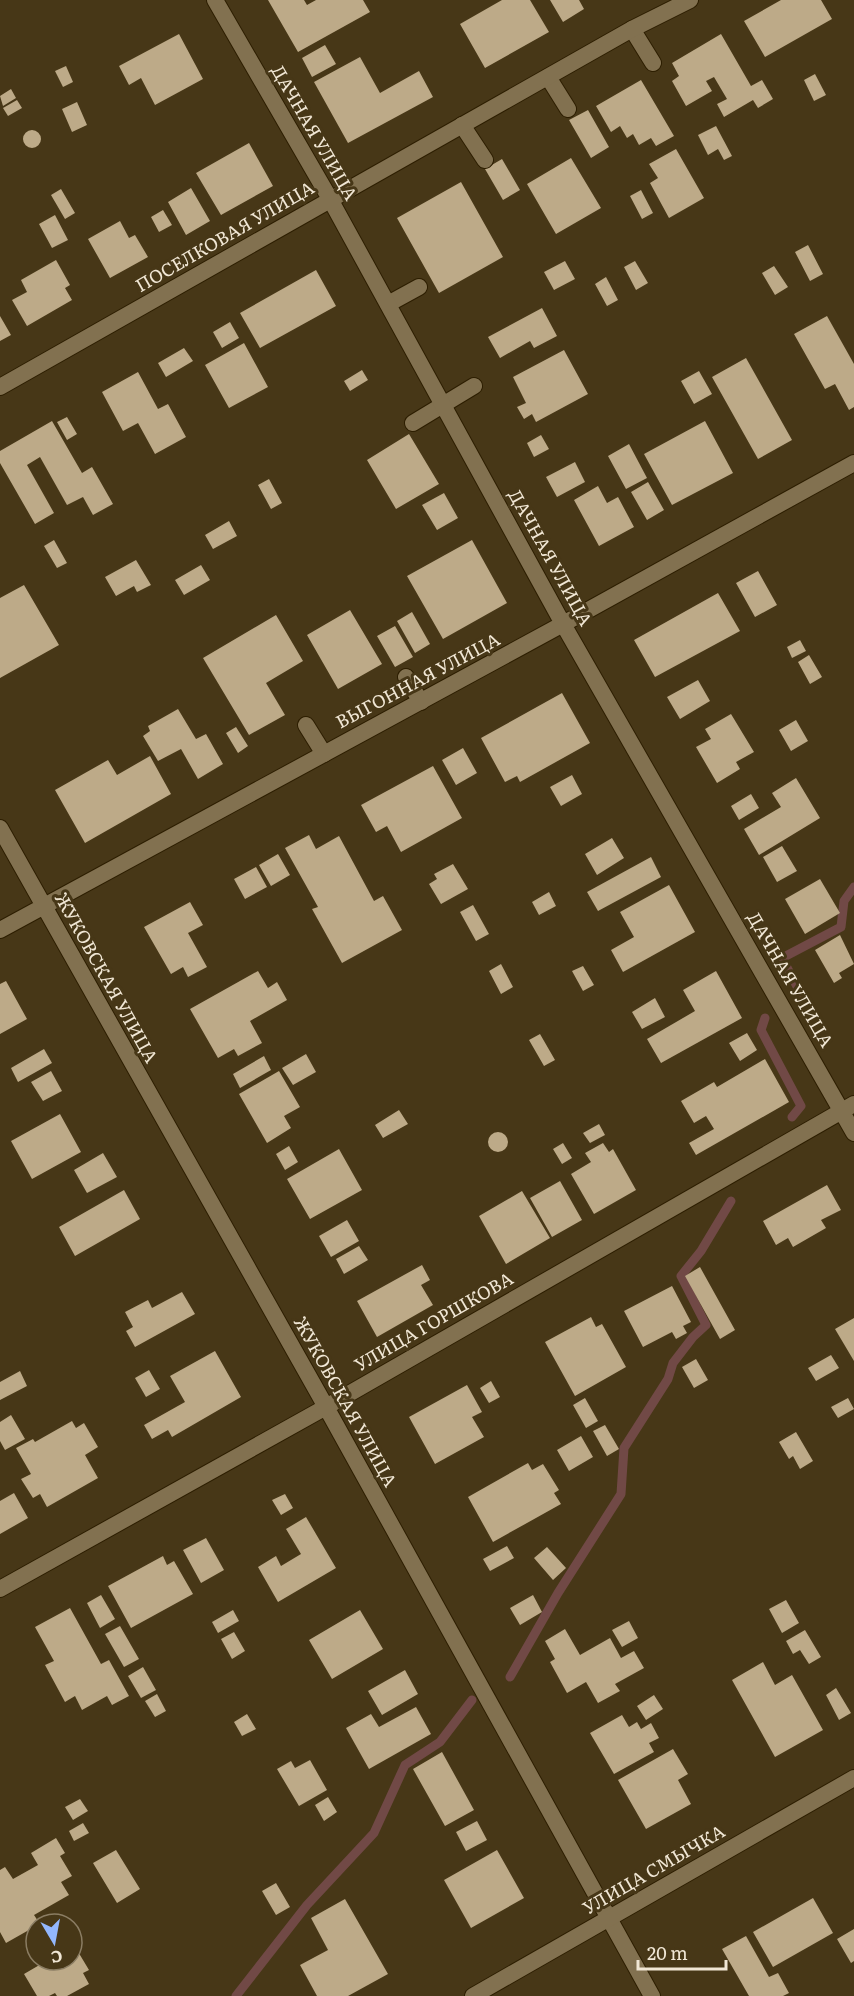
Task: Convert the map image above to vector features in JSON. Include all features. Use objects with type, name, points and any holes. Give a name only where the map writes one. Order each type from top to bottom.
[{"type":"street","name":"ДАЧНАЯ УЛИЦА","points":[[214,0],[330,199],[564,624],[848,1108],[854,1133]]},
{"type":"street","name":"ПОСЕЛКОВАЯ УЛИЦА","points":[[0,387],[632,29],[690,0]]},
{"type":"street","points":[[632,29],[653,63]]},
{"type":"street","points":[[548,77],[568,109]]},
{"type":"street","points":[[462,125],[485,160]]},
{"type":"street","points":[[388,304],[419,287]]},
{"type":"street","points":[[413,423],[474,386]]},
{"type":"street","name":"ВЫГОННАЯ УЛИЦА","points":[[0,930],[564,624],[854,463]]},
{"type":"street","points":[[406,677],[421,702]]},
{"type":"street","points":[[306,725],[324,754]]},
{"type":"street","name":"ЖУКОВСКАЯ УЛИЦА","points":[[0,830],[326,1407],[652,1996]]},
{"type":"street","name":"УЛИЦА ГОРШКОВА","points":[[0,1589],[326,1407],[848,1108]]},
{"type":"street","name":"УЛИЦА СМЫЧКА","points":[[473,1996],[854,1778]]},
{"type":"building","points":[[268,0],[304,0],[307,5],[316,0],[363,0],[370,12],[298,52]]},
{"type":"building","points":[[502,0],[530,0],[549,32],[485,68],[460,24]]},
{"type":"building","points":[[550,0],[579,0],[584,9],[563,22]]},
{"type":"building","points":[[781,0],[821,0],[832,19],[765,57],[744,21]]},
{"type":"building","points":[[179,34],[203,79],[155,105],[141,78],[129,85],[119,66]]},
{"type":"building","points":[[721,34],[751,86],[762,80],[773,99],[758,108],[753,100],[724,117],[717,104],[727,99],[714,77],[706,81],[712,91],[686,106],[672,81],[679,76],[672,63]]},
{"type":"building","points":[[325,45],[336,64],[312,77],[302,58]]},
{"type":"building","points":[[360,57],[380,93],[419,71],[433,97],[348,143],[314,82]]},
{"type":"building","points":[[66,66],[73,82],[63,87],[55,71]]},
{"type":"building","points":[[815,74],[826,95],[814,101],[804,80]]},
{"type":"building","points":[[641,80],[674,136],[656,146],[651,138],[639,145],[633,134],[627,138],[620,126],[611,132],[596,106]]},
{"type":"building","points":[[11,89],[16,98],[3,106],[0,96]]},
{"type":"building","points":[[17,100],[22,108],[8,116],[3,108]]},
{"type":"building","points":[[77,102],[87,125],[72,132],[62,109]]},
{"type":"building","points":[[588,110],[609,147],[591,158],[569,120]]},
{"type":"building","points":[[716,126],[732,156],[724,160],[718,149],[708,155],[698,135]]},
{"type":"building","points":[[32,130],[38,133],[41,139],[38,145],[32,148],[26,145],[23,139],[26,133]]},
{"type":"building","points":[[249,143],[273,186],[221,215],[196,173]]},
{"type":"building","points":[[676,149],[704,198],[669,218],[650,183],[658,178],[649,164]]},
{"type":"building","points":[[571,158],[601,208],[556,234],[527,184]]},
{"type":"building","points":[[502,159],[520,190],[503,200],[485,169]]},
{"type":"building","points":[[461,182],[503,257],[439,293],[397,218]]},
{"type":"building","points":[[191,188],[210,221],[186,235],[168,202]]},
{"type":"building","points":[[61,189],[75,213],[65,219],[51,195]]},
{"type":"building","points":[[641,190],[653,213],[642,219],[630,196]]},
{"type":"building","points":[[163,210],[172,225],[159,232],[151,217]]},
{"type":"building","points":[[55,215],[68,240],[52,248],[39,224]]},
{"type":"building","points":[[120,221],[129,238],[135,235],[148,257],[110,278],[88,239]]},
{"type":"building","points":[[808,245],[823,274],[810,281],[795,252]]},
{"type":"building","points":[[56,260],[70,285],[65,288],[72,300],[27,326],[12,300],[27,292],[21,280]]},
{"type":"building","points":[[565,261],[575,279],[554,290],[544,272]]},
{"type":"building","points":[[635,261],[648,283],[636,290],[624,267]]},
{"type":"building","points":[[774,266],[788,287],[775,295],[762,273]]},
{"type":"building","points":[[316,270],[336,306],[260,348],[240,313]]},
{"type":"building","points":[[606,277],[618,300],[607,306],[595,284]]},
{"type":"building","points":[[542,308],[557,336],[534,348],[530,341],[500,358],[488,337]]},
{"type":"building","points":[[0,316],[11,335],[0,341]]},
{"type":"building","points":[[827,316],[854,364],[854,407],[849,410],[835,384],[825,389],[794,334]]},
{"type":"building","points":[[230,322],[239,338],[222,348],[213,332]]},
{"type":"building","points":[[244,343],[268,387],[229,408],[205,365]]},
{"type":"building","points":[[184,348],[193,361],[166,377],[158,363]]},
{"type":"building","points":[[564,350],[588,394],[536,422],[532,414],[524,419],[517,407],[526,403],[513,377]]},
{"type":"building","points":[[746,358],[792,440],[758,459],[712,377]]},
{"type":"building","points":[[362,370],[368,380],[350,391],[344,381]]},
{"type":"building","points":[[699,371],[712,394],[694,404],[681,381]]},
{"type":"building","points":[[138,372],[158,409],[168,404],[186,437],[155,454],[138,423],[123,431],[102,392]]},
{"type":"building","points":[[67,417],[77,434],[67,440],[57,422]]},
{"type":"building","points":[[52,421],[82,473],[92,467],[113,504],[93,515],[83,497],[67,505],[40,457],[27,465],[54,513],[35,524],[0,463],[0,451]]},
{"type":"building","points":[[705,421],[733,473],[672,505],[644,454]]},
{"type":"building","points":[[409,434],[439,484],[396,509],[367,460]]},
{"type":"building","points":[[541,435],[549,449],[534,457],[527,443]]},
{"type":"building","points":[[629,444],[647,478],[626,489],[608,456]]},
{"type":"building","points":[[575,462],[585,482],[557,497],[546,477]]},
{"type":"building","points":[[269,479],[282,503],[271,509],[258,485]]},
{"type":"building","points":[[648,482],[664,510],[647,520],[631,492]]},
{"type":"building","points":[[598,486],[607,503],[618,497],[634,527],[599,546],[574,500]]},
{"type":"building","points":[[444,493],[458,518],[437,530],[422,505]]},
{"type":"building","points":[[229,521],[237,536],[213,549],[205,535]]},
{"type":"building","points":[[54,540],[67,563],[57,568],[44,546]]},
{"type":"building","points":[[472,540],[507,603],[443,639],[407,576]]},
{"type":"building","points":[[136,560],[151,585],[137,592],[134,586],[116,596],[105,577]]},
{"type":"building","points":[[201,565],[210,580],[184,595],[175,580]]},
{"type":"building","points":[[758,571],[777,605],[755,617],[736,583]]},
{"type":"building","points":[[24,585],[59,645],[0,678],[0,598]]},
{"type":"building","points":[[718,593],[740,631],[655,677],[634,640]]},
{"type":"building","points":[[350,610],[382,664],[338,689],[307,635]]},
{"type":"building","points":[[412,612],[430,644],[415,653],[397,621]]},
{"type":"building","points":[[276,615],[303,661],[266,683],[285,715],[249,735],[203,658]]},
{"type":"building","points":[[395,626],[413,657],[395,667],[377,636]]},
{"type":"building","points":[[800,640],[806,651],[792,658],[787,647]]},
{"type":"building","points":[[809,655],[822,677],[810,684],[798,662]]},
{"type":"building","points":[[698,680],[710,701],[680,719],[667,697]]},
{"type":"building","points":[[562,693],[590,743],[520,782],[517,776],[505,782],[481,738]]},
{"type":"building","points":[[178,709],[196,739],[206,734],[223,764],[198,779],[181,749],[158,761],[143,736],[150,731],[148,726]]},
{"type":"building","points":[[731,714],[754,752],[736,762],[740,769],[717,783],[696,747],[711,739],[705,729]]},
{"type":"building","points":[[796,720],[808,741],[791,751],[779,730]]},
{"type":"building","points":[[236,727],[248,746],[238,753],[226,733]]},
{"type":"building","points":[[463,748],[477,773],[456,785],[442,760]]},
{"type":"building","points":[[150,756],[171,794],[85,843],[55,790],[108,760],[117,775]]},
{"type":"building","points":[[433,766],[462,818],[401,852],[387,826],[376,832],[361,805]]},
{"type":"building","points":[[572,775],[582,794],[561,806],[550,787]]},
{"type":"building","points":[[796,778],[820,818],[759,855],[744,829],[781,807],[772,793]]},
{"type":"building","points":[[751,794],[759,808],[739,820],[731,806]]},
{"type":"building","points":[[309,835],[316,849],[339,836],[374,901],[383,896],[402,930],[342,963],[312,909],[318,907],[285,848]]},
{"type":"building","points":[[612,838],[624,858],[597,875],[585,854]]},
{"type":"building","points":[[782,846],[797,871],[777,882],[763,857]]},
{"type":"building","points":[[278,854],[290,875],[271,886],[259,865]]},
{"type":"building","points":[[651,857],[661,877],[598,911],[587,892]]},
{"type":"building","points":[[453,864],[468,889],[441,904],[429,884],[437,879],[434,874]]},
{"type":"building","points":[[256,867],[267,887],[245,899],[234,879]]},
{"type":"building","points":[[820,879],[840,913],[805,934],[785,899]]},
{"type":"building","points":[[669,885],[695,932],[623,972],[611,950],[634,937],[620,912]]},
{"type":"building","points":[[549,892],[556,906],[539,915],[532,902]]},
{"type":"building","points":[[190,902],[203,925],[188,933],[207,967],[188,977],[183,967],[171,974],[144,927]]},
{"type":"building","points":[[473,905],[489,934],[476,941],[460,912]]},
{"type":"building","points":[[840,935],[854,964],[839,973],[842,978],[834,983],[815,950]]},
{"type":"building","points":[[501,964],[513,987],[501,994],[489,971]]},
{"type":"building","points":[[583,966],[594,985],[583,991],[572,971]]},
{"type":"building","points":[[258,971],[268,988],[277,982],[287,1000],[250,1021],[262,1043],[238,1056],[234,1049],[218,1058],[190,1009]]},
{"type":"building","points":[[716,971],[742,1018],[661,1063],[647,1039],[695,1011],[683,990]]},
{"type":"building","points":[[6,981],[27,1019],[0,1034],[0,984]]},
{"type":"building","points":[[655,998],[665,1017],[642,1029],[632,1012]]},
{"type":"building","points":[[747,1033],[757,1050],[740,1061],[729,1043]]},
{"type":"building","points":[[540,1034],[555,1060],[544,1066],[529,1040]]},
{"type":"building","points":[[44,1049],[52,1063],[18,1082],[11,1068]]},
{"type":"building","points":[[306,1054],[316,1072],[293,1085],[282,1068]]},
{"type":"building","points":[[264,1056],[271,1070],[240,1088],[233,1074]]},
{"type":"building","points":[[765,1059],[789,1102],[696,1155],[689,1143],[714,1129],[706,1116],[694,1123],[681,1101],[714,1082],[717,1087]]},
{"type":"building","points":[[51,1071],[62,1091],[43,1101],[31,1082]]},
{"type":"building","points":[[279,1071],[300,1107],[284,1116],[291,1128],[267,1143],[239,1094]]},
{"type":"building","points":[[399,1110],[408,1124],[383,1138],[375,1125]]},
{"type":"building","points":[[60,1114],[81,1152],[32,1179],[11,1141]]},
{"type":"building","points":[[599,1124],[605,1135],[590,1143],[583,1133]]},
{"type":"building","points":[[498,1132],[505,1135],[508,1142],[505,1149],[498,1152],[491,1149],[488,1142],[491,1135]]},
{"type":"building","points":[[563,1143],[572,1158],[562,1164],[553,1149]]},
{"type":"building","points":[[603,1143],[609,1152],[613,1149],[636,1190],[594,1214],[571,1174],[591,1162],[585,1153]]},
{"type":"building","points":[[289,1146],[298,1162],[285,1170],[276,1154]]},
{"type":"building","points":[[339,1149],[362,1190],[310,1219],[287,1179]]},
{"type":"building","points":[[103,1153],[117,1177],[87,1193],[74,1170]]},
{"type":"building","points":[[560,1181],[582,1220],[552,1237],[530,1198]]},
{"type":"building","points":[[827,1185],[841,1210],[821,1220],[826,1228],[793,1247],[788,1238],[776,1245],[763,1221]]},
{"type":"building","points":[[124,1190],[140,1219],[75,1256],[59,1227]]},
{"type":"building","points":[[522,1191],[550,1238],[506,1264],[479,1216]]},
{"type":"building","points":[[347,1220],[359,1241],[331,1257],[319,1236]]},
{"type":"building","points":[[359,1246],[368,1260],[344,1274],[336,1259]]},
{"type":"building","points":[[422,1265],[430,1280],[421,1285],[433,1305],[377,1337],[357,1301]]},
{"type":"building","points":[[700,1267],[735,1330],[720,1339],[685,1276]]},
{"type":"building","points":[[672,1286],[691,1322],[683,1326],[687,1333],[676,1339],[672,1332],[643,1347],[624,1311]]},
{"type":"building","points":[[182,1292],[195,1314],[135,1347],[126,1331],[133,1327],[125,1312],[148,1300],[152,1308]]},
{"type":"building","points":[[591,1317],[596,1327],[602,1324],[626,1367],[575,1396],[545,1342]]},
{"type":"building","points":[[854,1318],[854,1361],[835,1329]]},
{"type":"building","points":[[215,1351],[241,1397],[172,1437],[168,1430],[152,1439],[144,1425],[185,1402],[170,1376]]},
{"type":"building","points":[[831,1355],[839,1368],[816,1381],[808,1368]]},
{"type":"building","points":[[696,1359],[708,1380],[694,1388],[682,1367]]},
{"type":"building","points":[[149,1370],[160,1389],[146,1397],[135,1378]]},
{"type":"building","points":[[20,1371],[27,1386],[0,1400],[0,1382]]},
{"type":"building","points":[[491,1381],[500,1397],[489,1403],[480,1388]]},
{"type":"building","points":[[467,1385],[482,1412],[472,1417],[484,1437],[435,1464],[409,1417]]},
{"type":"building","points":[[585,1398],[598,1421],[586,1428],[573,1405]]},
{"type":"building","points":[[848,1398],[854,1409],[838,1418],[831,1407]]},
{"type":"building","points":[[11,1415],[25,1439],[5,1450],[0,1441],[0,1422]]},
{"type":"building","points":[[72,1421],[76,1428],[84,1423],[98,1447],[85,1455],[98,1478],[47,1507],[40,1494],[33,1498],[21,1479],[31,1474],[16,1448],[33,1439],[35,1442]]},
{"type":"building","points":[[605,1425],[619,1449],[607,1456],[593,1431]]},
{"type":"building","points":[[796,1432],[813,1461],[800,1469],[793,1456],[789,1459],[779,1442]]},
{"type":"building","points":[[581,1436],[593,1457],[569,1471],[557,1450]]},
{"type":"building","points":[[528,1463],[532,1470],[543,1464],[559,1490],[554,1493],[561,1504],[493,1542],[468,1497]]},
{"type":"building","points":[[14,1493],[28,1518],[0,1534],[0,1501]]},
{"type":"building","points":[[285,1494],[293,1508],[281,1515],[272,1500]]},
{"type":"building","points":[[306,1517],[336,1568],[278,1602],[258,1567],[276,1556],[281,1566],[301,1554],[286,1529]]},
{"type":"building","points":[[206,1538],[224,1570],[201,1583],[183,1550]]},
{"type":"building","points":[[507,1546],[514,1558],[490,1571],[483,1559]]},
{"type":"building","points":[[547,1547],[566,1568],[553,1580],[534,1558]]},
{"type":"building","points":[[163,1556],[167,1565],[174,1561],[193,1594],[131,1628],[108,1586]]},
{"type":"building","points":[[101,1595],[115,1619],[100,1628],[87,1603]]},
{"type":"building","points":[[533,1595],[542,1612],[520,1625],[510,1608]]},
{"type":"building","points":[[786,1600],[799,1623],[782,1633],[769,1609]]},
{"type":"building","points":[[70,1608],[101,1664],[109,1660],[129,1696],[112,1705],[107,1696],[82,1710],[75,1696],[65,1702],[45,1665],[54,1661],[35,1627]]},
{"type":"building","points":[[233,1610],[239,1621],[218,1633],[212,1622]]},
{"type":"building","points":[[360,1610],[383,1649],[332,1679],[309,1640]]},
{"type":"building","points":[[629,1621],[638,1638],[622,1647],[612,1630]]},
{"type":"building","points":[[120,1626],[139,1659],[124,1667],[105,1634]]},
{"type":"building","points":[[565,1629],[580,1655],[610,1638],[621,1658],[634,1651],[644,1668],[615,1684],[620,1691],[598,1703],[586,1682],[567,1693],[550,1662],[555,1659],[545,1641]]},
{"type":"building","points":[[805,1630],[821,1657],[809,1664],[800,1650],[793,1654],[786,1641]]},
{"type":"building","points":[[234,1632],[245,1651],[232,1659],[221,1639]]},
{"type":"building","points":[[763,1662],[775,1685],[792,1675],[823,1730],[775,1757],[732,1680]]},
{"type":"building","points":[[143,1667],[156,1690],[141,1698],[128,1676]]},
{"type":"building","points":[[405,1670],[418,1694],[382,1715],[368,1691]]},
{"type":"building","points":[[836,1688],[851,1713],[839,1720],[826,1695]]},
{"type":"building","points":[[157,1694],[166,1711],[155,1717],[145,1701]]},
{"type":"building","points":[[654,1695],[663,1709],[646,1720],[637,1706]]},
{"type":"building","points":[[416,1707],[431,1734],[369,1769],[346,1728],[371,1714],[379,1727]]},
{"type":"building","points":[[247,1714],[256,1729],[242,1736],[234,1722]]},
{"type":"building","points":[[622,1715],[629,1727],[637,1722],[641,1729],[651,1723],[659,1738],[649,1743],[654,1752],[614,1774],[590,1733]]},
{"type":"building","points":[[673,1749],[688,1774],[678,1780],[691,1804],[646,1829],[618,1780]]},
{"type":"building","points":[[442,1752],[474,1810],[445,1826],[413,1769]]},
{"type":"building","points":[[310,1760],[327,1790],[299,1806],[277,1769],[291,1761],[295,1768]]},
{"type":"building","points":[[328,1797],[337,1812],[324,1821],[315,1805]]},
{"type":"building","points":[[80,1799],[88,1811],[73,1820],[65,1807]]},
{"type":"building","points":[[477,1821],[487,1840],[466,1851],[456,1832]]},
{"type":"building","points":[[83,1823],[89,1833],[74,1841],[69,1831]]},
{"type":"building","points":[[56,1838],[65,1853],[60,1856],[72,1876],[61,1882],[69,1895],[39,1912],[24,1912],[24,1933],[6,1943],[0,1932],[0,1870],[5,1867],[13,1879],[38,1865],[31,1853]]},
{"type":"building","points":[[116,1850],[140,1889],[117,1903],[93,1863]]},
{"type":"building","points":[[497,1850],[524,1898],[471,1928],[444,1880]]},
{"type":"building","points":[[276,1883],[290,1907],[276,1915],[262,1891]]},
{"type":"building","points":[[813,1898],[833,1933],[773,1967],[753,1932]]},
{"type":"building","points":[[345,1899],[388,1974],[348,1996],[317,1996],[300,1965],[328,1950],[311,1918]]},
{"type":"building","points":[[854,1929],[854,1961],[851,1963],[837,1939]]},
{"type":"building","points":[[746,1936],[769,1977],[778,1973],[789,1993],[783,1996],[749,1996],[722,1949]]},
{"type":"building","points":[[84,1962],[89,1970],[83,1973],[89,1984],[67,1996],[57,1996],[55,1993],[49,1996],[37,1996],[24,1974],[27,1972],[84,1972]]},
{"type":"waterway","points":[[802,996],[782,958],[841,927],[844,901],[854,887]]},
{"type":"waterway","points":[[765,1018],[761,1030],[801,1106],[792,1117]]},
{"type":"waterway","points":[[510,1677],[558,1593],[621,1494],[624,1448],[668,1379],[673,1363],[693,1337],[706,1325],[681,1276],[701,1251],[731,1201]]},
{"type":"waterway","points":[[236,1996],[307,1905],[374,1833],[405,1765],[440,1742],[472,1700]]}]
